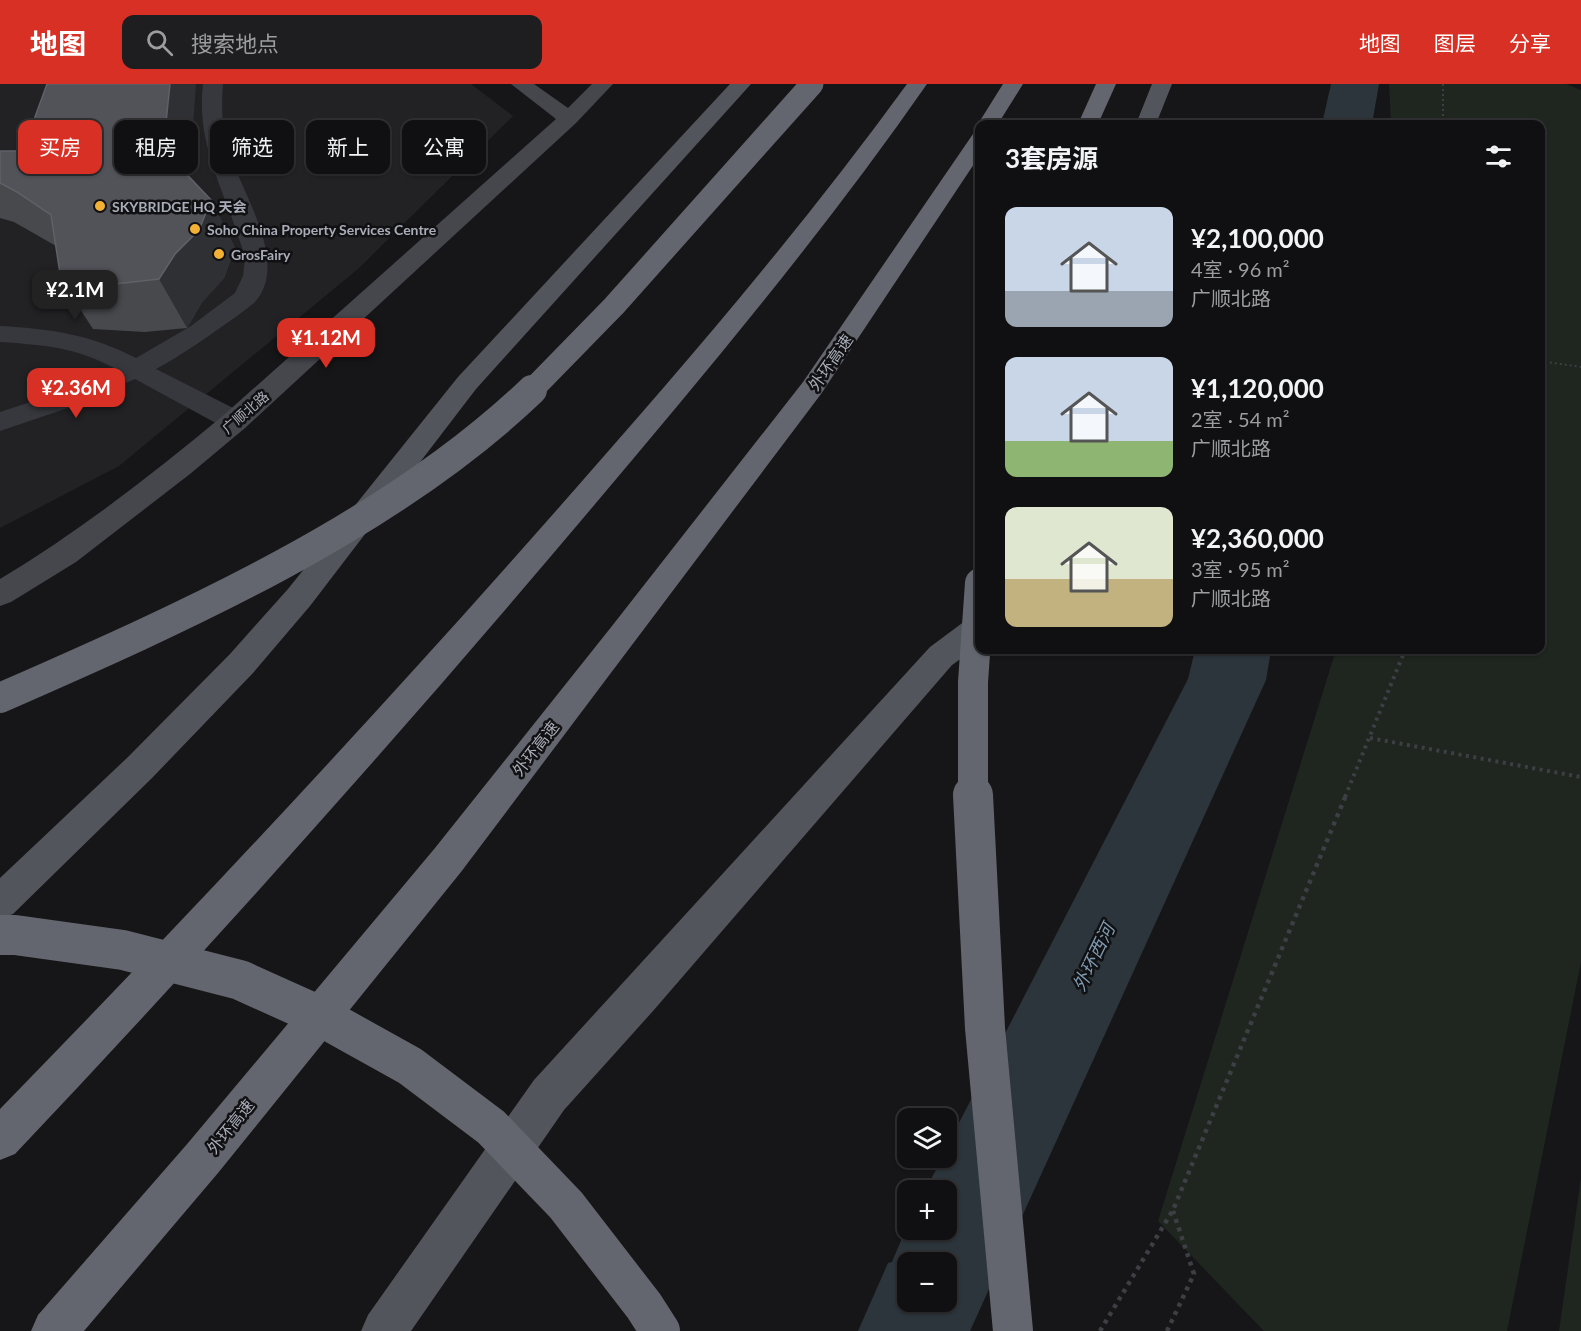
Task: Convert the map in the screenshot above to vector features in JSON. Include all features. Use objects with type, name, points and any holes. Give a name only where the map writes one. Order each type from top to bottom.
[{"type":"highway","points":[[0,698],[194,610],[294,556],[422,479],[475,440],[519,403],[578,346],[812,84]]},
{"type":"highway","points":[[0,1139],[327,790],[511,584],[708,352],[858,165],[917,84]]},
{"type":"highway","points":[[990,120],[1013,84]]},
{"type":"highway","points":[[1090,120],[1106,84]]},
{"type":"highway","name":"外环高速","points":[[54,1331],[203,1158],[448,860],[623,636],[812,388],[975,145]]},
{"type":"highway","points":[[976,654],[971,748],[978,927],[1013,1331]]},
{"type":"highway","points":[[0,935],[15,935],[123,950],[240,980],[322,1017],[410,1066],[490,1127],[566,1205],[644,1306],[660,1331]]},
{"type":"main road","points":[[0,902],[144,765],[254,650],[276,625],[396,469],[468,382],[741,84]]},
{"type":"main road","points":[[1148,120],[1162,84]]},
{"type":"main road","points":[[384,1331],[549,1095],[639,997],[941,656],[975,631]]},
{"type":"street","points":[[0,422],[53,405],[134,369],[208,326],[249,293],[258,261],[213,134],[210,100],[213,84]]},
{"type":"street","points":[[521,84],[569,119]]},
{"type":"street","name":"广顺北路","points":[[0,594],[65,554],[180,467],[235,421],[569,119],[603,84]]},
{"type":"street","points":[[0,334],[47,337],[98,349],[235,421]]},
{"type":"path","points":[[1443,84],[1443,120]]},
{"type":"path","points":[[1545,362],[1581,367]]},
{"type":"path","points":[[1100,1331],[1173,1210],[1403,654]]},
{"type":"path","points":[[1370,738],[1581,777]]},
{"type":"path","points":[[1167,1331],[1194,1274],[1173,1210]]},
{"type":"shaded area","points":[[0,84],[471,84],[513,116],[486,143],[486,120],[402,120],[402,174],[454,174],[358,269],[119,466],[0,528]]},
{"type":"shaded area","points":[[1389,84],[1566,84],[1581,90],[1581,962],[1507,1331],[1264,1331],[1158,1221],[1335,654],[1545,654],[1545,120],[1391,120]]},
{"type":"shaded area","points":[[1581,1178],[1581,1331],[1559,1331]]},
{"type":"building","points":[[47,84],[170,84],[166,120],[114,120],[114,174],[186,174],[211,200],[199,230],[175,254],[159,279],[115,284],[61,280],[51,215],[0,183],[0,151],[18,151],[18,174],[102,174],[102,120],[35,120]]},
{"type":"waterway","name":"外环西河","points":[[1348,120],[1355,84]]},
{"type":"waterway","name":"外环西河","points":[[950,1252],[1227,680],[1232,654]]},
{"type":"waterway","name":"外环西河","points":[[913,1331],[922,1312]]},
{"type":"place","name":"SKYBRIDGE HQ 天会","points":[[100,206]]},
{"type":"place","name":"Soho China Property Services Centre","points":[[195,229]]},
{"type":"place","name":"GrosFairy","points":[[219,254]]}]
